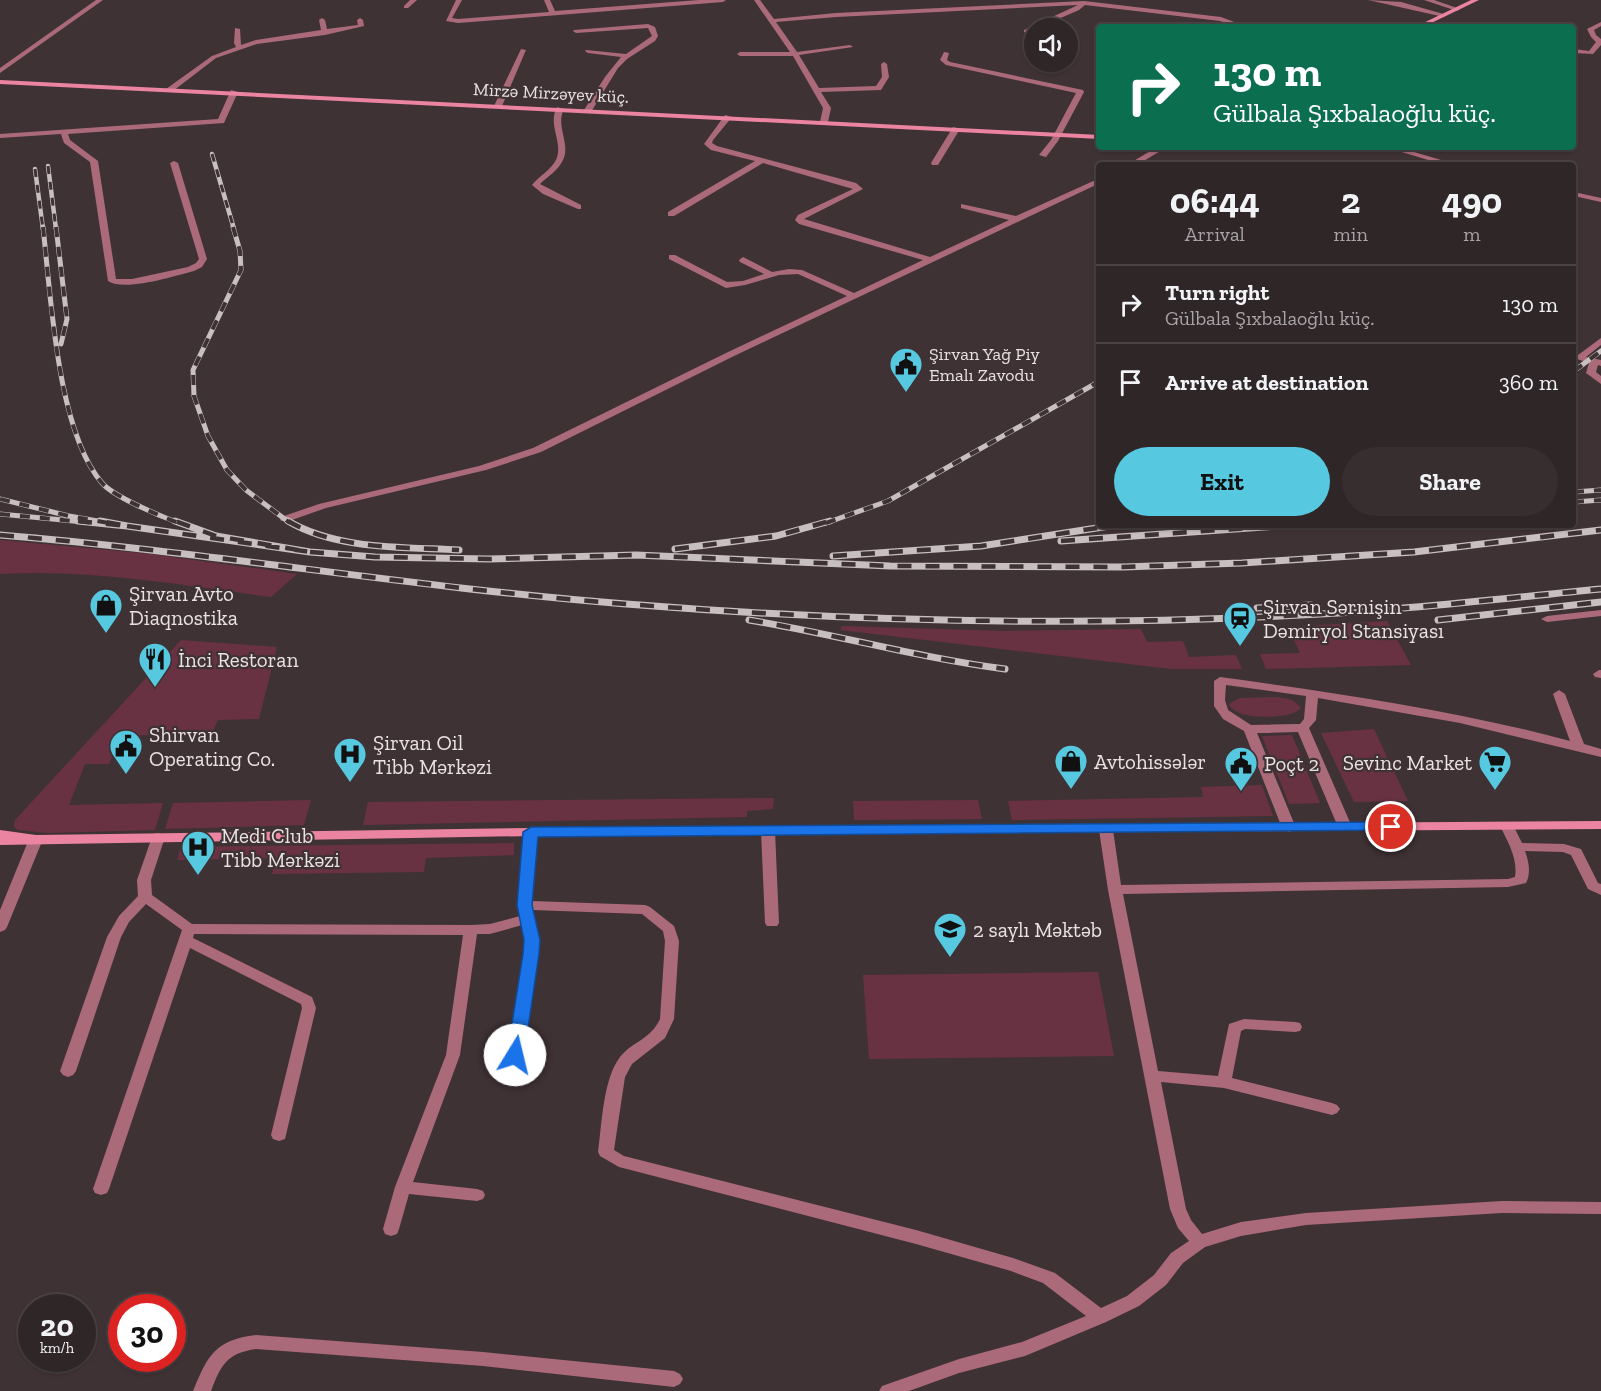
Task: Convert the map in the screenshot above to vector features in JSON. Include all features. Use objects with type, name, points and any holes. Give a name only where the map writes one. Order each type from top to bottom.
[{"type":"main road","points":[[1424,24],[1476,0]]},
{"type":"main road","name":"Mirzə Mirzəyev küç.","points":[[0,82],[1096,137]]},
{"type":"main road","points":[[0,841],[531,832],[1601,825]]},
{"type":"main road","points":[[0,834],[36,840]]},
{"type":"street","points":[[0,71],[100,0]]},
{"type":"street","points":[[406,7],[414,0]]},
{"type":"street","points":[[459,0],[448,20],[723,0]]},
{"type":"street","points":[[548,0],[553,14]]},
{"type":"street","points":[[757,0],[795,54],[827,108],[824,122]]},
{"type":"street","points":[[1141,9],[1152,0]]},
{"type":"street","points":[[1371,0],[1416,7],[1444,15]]},
{"type":"street","points":[[1427,0],[1457,9]]},
{"type":"street","points":[[771,21],[836,15],[1084,3],[1231,21],[1233,24]]},
{"type":"street","points":[[1056,18],[1077,9],[1084,3]]},
{"type":"street","points":[[322,20],[325,33]]},
{"type":"street","points":[[170,89],[214,57],[261,41],[361,26],[360,20]]},
{"type":"street","points":[[1576,51],[1591,53],[1601,41],[1590,32],[1590,29],[1601,24]]},
{"type":"street","points":[[576,31],[642,25],[652,27],[655,39],[627,56],[611,73],[588,110]]},
{"type":"street","points":[[237,29],[237,43],[240,49]]},
{"type":"street","points":[[740,54],[795,54],[850,47]]},
{"type":"street","points":[[498,106],[523,50]]},
{"type":"street","points":[[588,51],[627,56]]},
{"type":"street","points":[[946,53],[943,60],[948,64],[1080,92]]},
{"type":"street","points":[[815,90],[878,88],[886,77],[884,64]]},
{"type":"street","points":[[1043,155],[1057,135],[1080,92],[1090,87]]},
{"type":"street","points":[[0,136],[221,121],[234,92]]},
{"type":"street","points":[[560,109],[556,120],[562,155],[558,164],[536,185],[578,207]]},
{"type":"street","points":[[728,117],[709,139],[708,144],[714,148],[853,185],[859,189],[799,220],[930,260]]},
{"type":"street","points":[[935,163],[956,129]]},
{"type":"street","points":[[64,131],[67,141],[94,162],[112,281],[132,282],[191,269],[199,265],[203,259],[174,163]]},
{"type":"street","points":[[1136,162],[1158,150]]},
{"type":"street","points":[[1400,150],[1443,162]]},
{"type":"street","points":[[671,214],[761,161]]},
{"type":"street","points":[[285,519],[323,506],[482,468],[537,450],[1096,182]]},
{"type":"street","points":[[1576,194],[1601,200]]},
{"type":"street","points":[[963,206],[1017,219]]},
{"type":"street","points":[[672,257],[726,285],[735,285],[782,270],[799,272],[855,296]]},
{"type":"street","points":[[743,260],[769,273]]},
{"type":"street","points":[[1601,341],[1579,358],[1598,363],[1591,373],[1601,381]]},
{"type":"street","points":[[1547,619],[1601,613]]},
{"type":"street","points":[[1312,693],[1310,720],[1303,728],[1249,729],[1228,719],[1220,709],[1218,698],[1220,681],[1312,693],[1439,714],[1601,753]]},
{"type":"street","points":[[1559,694],[1578,746]]},
{"type":"street","points":[[1303,728],[1345,827]]},
{"type":"street","points":[[1249,729],[1289,828]]},
{"type":"street","points":[[1115,890],[1508,884],[1521,880],[1524,872],[1517,847],[1507,826]]},
{"type":"street","points":[[1106,830],[1115,890],[1178,1209],[1184,1223],[1199,1242]]},
{"type":"street","points":[[768,831],[772,923]]},
{"type":"street","points":[[515,1055],[531,954],[532,940],[526,912],[531,832]]},
{"type":"street","points":[[158,837],[144,880],[145,897],[187,934],[306,1001],[309,1008],[279,1135]]},
{"type":"street","points":[[0,927],[36,840]]},
{"type":"street","points":[[1517,847],[1564,849],[1576,852],[1593,886],[1601,890]]},
{"type":"street","points":[[68,1071],[114,937],[124,919],[145,897]]},
{"type":"street","points":[[187,934],[471,930],[490,929],[526,912],[645,910],[669,928],[672,941],[667,1019],[660,1034],[626,1060],[617,1077],[606,1152],[619,1161],[916,1236],[1013,1265],[1049,1278],[1100,1317]]},
{"type":"street","points":[[391,1229],[403,1187],[453,1055],[471,930]]},
{"type":"street","points":[[101,1189],[187,934]]},
{"type":"street","points":[[1224,1082],[1234,1028],[1244,1024],[1295,1027]]},
{"type":"street","points":[[1152,1076],[1224,1082],[1332,1109]]},
{"type":"street","points":[[403,1187],[477,1195]]},
{"type":"street","points":[[888,1391],[959,1366],[1025,1349],[1100,1317],[1133,1300],[1160,1280],[1177,1258],[1199,1242],[1241,1229],[1306,1219],[1502,1207],[1601,1208]]},
{"type":"street","points":[[202,1391],[208,1376],[220,1358],[234,1345],[256,1342],[483,1359],[674,1379]]},
{"type":"shaded area","points":[[0,540],[151,554],[297,574],[271,597],[102,576],[0,574]]},
{"type":"shaded area","points":[[1387,621],[1411,665],[1266,669],[1260,654],[1300,653],[1288,627]]},
{"type":"shaded area","points":[[842,626],[1004,631],[1141,629],[1147,642],[1183,641],[1189,657],[1236,655],[1242,669],[1171,669],[840,630]]},
{"type":"shaded area","points":[[181,640],[277,647],[259,719],[218,720],[212,733],[120,736],[109,764],[85,764],[69,805],[163,803],[155,830],[47,833],[18,830],[14,827],[15,820]]},
{"type":"shaded area","points":[[1276,697],[1293,701],[1301,708],[1287,715],[1264,717],[1241,713],[1233,710],[1229,704],[1240,698]]},
{"type":"shaded area","points":[[1374,729],[1408,801],[1354,802],[1321,733]]},
{"type":"shaded area","points":[[1292,735],[1320,803],[1289,804],[1262,736]]},
{"type":"shaded area","points":[[1262,785],[1273,816],[1012,820],[1008,801],[1203,797],[1201,787]]},
{"type":"shaded area","points":[[774,798],[773,809],[747,811],[747,817],[363,825],[368,802]]},
{"type":"shaded area","points":[[311,800],[304,825],[165,829],[173,803]]},
{"type":"shaded area","points":[[978,800],[982,819],[854,820],[853,801]]},
{"type":"shaded area","points":[[514,843],[514,855],[426,858],[424,872],[272,874],[275,858],[177,860],[181,847]]},
{"type":"shaded area","points":[[1098,972],[1114,1056],[869,1059],[863,975]]},
{"type":"railway","points":[[212,154],[234,229]]},
{"type":"railway","points":[[48,166],[56,229]]},
{"type":"railway","points":[[35,169],[43,229]]},
{"type":"railway","points":[[43,227],[59,362],[75,431],[87,460],[102,483],[116,494],[179,523]]},
{"type":"railway","points":[[56,227],[67,319],[61,344]]},
{"type":"railway","points":[[233,227],[240,251],[241,270],[193,370],[194,396],[208,436],[227,470],[246,490],[290,523]]},
{"type":"railway","points":[[1576,370],[1601,351]]},
{"type":"railway","points":[[826,523],[888,501],[1096,383]]},
{"type":"railway","points":[[1576,492],[1601,490]]},
{"type":"railway","points":[[0,499],[109,523]]},
{"type":"railway","points":[[1576,502],[1601,500]]},
{"type":"railway","points":[[0,514],[94,523]]},
{"type":"railway","points":[[78,521],[127,526]]},
{"type":"railway","points":[[100,521],[127,526]]},
{"type":"railway","points":[[175,521],[216,536],[310,552]]},
{"type":"railway","points":[[288,521],[307,530],[349,542],[459,550]]},
{"type":"railway","points":[[675,549],[776,536],[830,521]]},
{"type":"railway","points":[[127,526],[310,552]]},
{"type":"railway","points":[[833,556],[981,546],[1097,528]]},
{"type":"railway","points":[[1061,541],[1249,528]]},
{"type":"railway","points":[[310,552],[375,557],[489,559],[636,555],[890,566],[1123,567],[1242,563],[1414,552],[1601,530]]},
{"type":"railway","points":[[0,535],[78,542],[548,597],[712,610],[886,619],[1060,621],[1233,618],[1390,609],[1601,589]]},
{"type":"railway","points":[[1438,620],[1601,602]]},
{"type":"railway","points":[[1257,608],[1311,605]]},
{"type":"railway","points":[[749,620],[941,659],[1005,669]]},
{"type":"place","name":"Şirvan Yağ Piy Emalı Zavodu","points":[[906,393]]},
{"type":"place","name":"Şirvan Avto Diaqnostika","points":[[106,634]]},
{"type":"place","name":"Şirvan Sərnişin Dəmiryol Stansiyası","points":[[1240,647]]},
{"type":"place","name":"İnci Restoran","points":[[155,688]]},
{"type":"place","name":"Shirvan Operating Co.","points":[[126,775]]},
{"type":"place","name":"Şirvan Oil Tibb Mərkəzi","points":[[350,783]]},
{"type":"place","name":"Avtohissələr","points":[[1071,790]]},
{"type":"place","name":"Sevinc Market","points":[[1495,791]]},
{"type":"place","name":"Poçt 2","points":[[1241,792]]},
{"type":"place","name":"Medi Club Tibb Mərkəzi","points":[[198,876]]},
{"type":"place","name":"2 saylı Məktəb","points":[[950,958]]},
{"type":"route","points":[[515,1055],[531,954],[532,940],[525,905],[531,832],[1391,827]]}]
